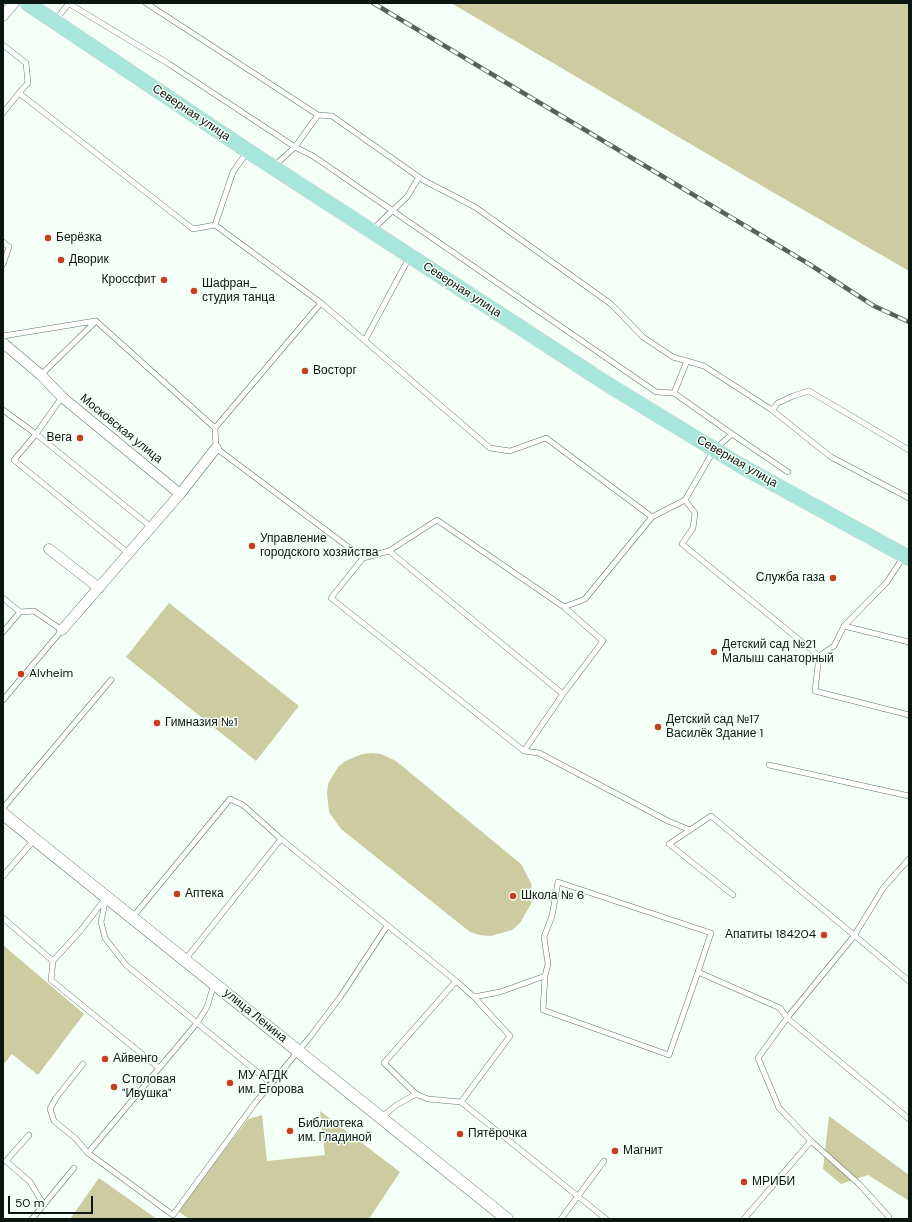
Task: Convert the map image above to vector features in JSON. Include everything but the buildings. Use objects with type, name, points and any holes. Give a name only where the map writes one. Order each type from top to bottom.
[{"type":"main road","name":"Северная улица","points":[[27,3],[248,151],[612,387],[714,450],[907,557]]},
{"type":"street","points":[[3,16],[14,3]]},
{"type":"street","name":"Московская улица","points":[[3,343],[41,375],[62,397],[180,494]]},
{"type":"street","points":[[62,630],[180,494],[216,448]]},
{"type":"street","points":[[48,549],[99,588]]},
{"type":"street","name":"улица Ленина","points":[[3,814],[507,1219]]},
{"type":"lane","points":[[54,21],[68,3],[169,64],[295,147],[313,156],[656,392],[674,393],[788,472]]},
{"type":"lane","points":[[146,3],[318,115],[332,116],[419,177],[475,207],[611,304],[643,336],[673,357],[704,366],[772,410],[831,457],[909,498]]},
{"type":"lane","points":[[3,45],[26,63],[28,83],[3,113]]},
{"type":"lane","points":[[19,93],[193,229],[215,225],[321,303],[490,448],[510,451],[546,438],[652,517]]},
{"type":"lane","points":[[273,167],[295,147],[318,115]]},
{"type":"lane","points":[[215,225],[233,172],[248,151]]},
{"type":"lane","points":[[371,231],[394,211],[407,197],[419,177]]},
{"type":"lane","points":[[3,242],[9,247],[3,264]]},
{"type":"lane","points":[[365,340],[410,257]]},
{"type":"lane","points":[[321,303],[215,428],[216,448],[363,558]]},
{"type":"lane","points":[[96,321],[215,428]]},
{"type":"lane","points":[[3,336],[96,321]]},
{"type":"lane","points":[[41,375],[96,321]]},
{"type":"lane","points":[[674,393],[687,361]]},
{"type":"lane","points":[[772,410],[778,404],[793,396],[810,391],[909,450]]},
{"type":"lane","points":[[62,397],[36,434],[14,460],[128,553]]},
{"type":"lane","points":[[3,410],[36,434],[151,527]]},
{"type":"lane","points":[[564,607],[585,599],[652,517],[685,500],[714,450],[732,434]]},
{"type":"lane","points":[[685,500],[695,513],[693,528],[682,544],[818,656]]},
{"type":"lane","points":[[524,751],[563,694],[603,641],[564,607],[437,520],[388,551],[363,558],[331,598],[524,751],[539,753],[668,821],[690,830]]},
{"type":"lane","points":[[388,551],[563,694]]},
{"type":"lane","points":[[818,656],[834,646],[844,626],[887,582],[907,557]]},
{"type":"lane","points":[[3,598],[20,612],[34,611],[62,630],[3,700]]},
{"type":"lane","points":[[3,632],[20,612]]},
{"type":"lane","points":[[844,626],[909,642]]},
{"type":"lane","points":[[818,656],[815,691],[909,715]]},
{"type":"lane","points":[[3,808],[111,680]]},
{"type":"lane","points":[[769,765],[909,796]]},
{"type":"lane","points":[[132,918],[230,799],[243,805],[281,839],[456,981],[474,997],[510,1036],[461,1102]]},
{"type":"lane","points":[[733,895],[669,844],[711,816],[909,981]]},
{"type":"lane","points":[[3,876],[35,839]]},
{"type":"lane","points":[[185,960],[281,839]]},
{"type":"lane","points":[[889,1218],[858,1184],[811,1141],[779,1108],[758,1058],[787,1018],[854,936],[884,887],[909,859]]},
{"type":"lane","points":[[558,882],[711,933],[698,972],[669,1054],[543,1010],[545,976],[548,964],[544,937],[552,916],[558,882]]},
{"type":"lane","points":[[106,897],[81,930],[53,961],[51,980],[159,1068]]},
{"type":"lane","points":[[106,897],[101,922],[105,938],[126,965],[267,1080],[284,1070]]},
{"type":"lane","points":[[3,918],[53,961]]},
{"type":"lane","points":[[83,1064],[56,1098],[50,1109],[54,1121],[75,1138],[88,1153],[172,1215],[255,1103],[284,1070],[341,996],[387,926]]},
{"type":"lane","points":[[698,972],[780,1008],[787,1018],[909,1119]]},
{"type":"lane","points":[[474,997],[500,992],[545,976]]},
{"type":"lane","points":[[456,981],[384,1063],[416,1094],[428,1099],[461,1102],[606,1219]]},
{"type":"lane","points":[[88,1153],[197,1023],[207,1007],[214,983]]},
{"type":"lane","points":[[381,1118],[395,1106],[416,1094]]},
{"type":"lane","points":[[29,1135],[6,1161],[30,1182],[44,1205]]},
{"type":"lane","points":[[744,1219],[811,1141]]},
{"type":"lane","points":[[560,1219],[604,1161]]},
{"type":"lane","points":[[32,1219],[74,1168]]},
{"type":"green space","points":[[451,3],[909,3],[909,271],[738,172]]},
{"type":"green space","points":[[169,603],[299,706],[256,761],[126,657]]},
{"type":"green space","points":[[362,754],[381,754],[396,761],[521,864],[531,883],[531,904],[520,923],[512,930],[491,936],[470,932],[341,829],[329,812],[327,793],[328,784],[338,767],[345,761]]},
{"type":"green space","points":[[3,945],[84,1014],[38,1075],[12,1054],[3,1065]]},
{"type":"green space","points":[[320,1111],[400,1172],[369,1219],[189,1219],[178,1211],[248,1119],[262,1115],[267,1161],[325,1155]]},
{"type":"green space","points":[[829,1116],[909,1175],[909,1201],[868,1175],[841,1184],[823,1169]]},
{"type":"green space","points":[[99,1178],[157,1219],[70,1219]]},
{"type":"railway","points":[[373,3],[809,264],[874,306],[909,322]]},
{"type":"place","name":"Берёзка","points":[[48,238]]},
{"type":"place","name":"Дворик","points":[[61,260]]},
{"type":"place","name":"Кроссфит","points":[[164,280]]},
{"type":"place","name":"Шафран_ студия танца","points":[[194,291]]},
{"type":"place","name":"Восторг","points":[[305,371]]},
{"type":"place","name":"Вега","points":[[80,438]]},
{"type":"place","name":"Управление городского хозяйства","points":[[252,546]]},
{"type":"place","name":"Служба газа","points":[[833,578]]},
{"type":"place","name":"Детский сад №21 Малыш санаторный","points":[[714,652]]},
{"type":"place","name":"Alvheim","points":[[21,674]]},
{"type":"place","name":"Гимназия №1","points":[[157,723]]},
{"type":"place","name":"Детский сад №17 Василёк Здание 1","points":[[658,727]]},
{"type":"place","name":"Аптека","points":[[177,894]]},
{"type":"place","name":"Школа № 6","points":[[513,896]]},
{"type":"place","name":"Апатиты 184204","points":[[824,935]]},
{"type":"place","name":"Айвенго","points":[[105,1059]]},
{"type":"place","name":"МУ АГДК им. Егорова","points":[[230,1083]]},
{"type":"place","name":"Столовая \"Ивушка\"","points":[[114,1087]]},
{"type":"place","name":"Библиотека им. Гладиной","points":[[290,1131]]},
{"type":"place","name":"Пятёрочка","points":[[460,1134]]},
{"type":"place","name":"Магнит","points":[[615,1151]]},
{"type":"place","name":"МРИБИ","points":[[744,1182]]}]
